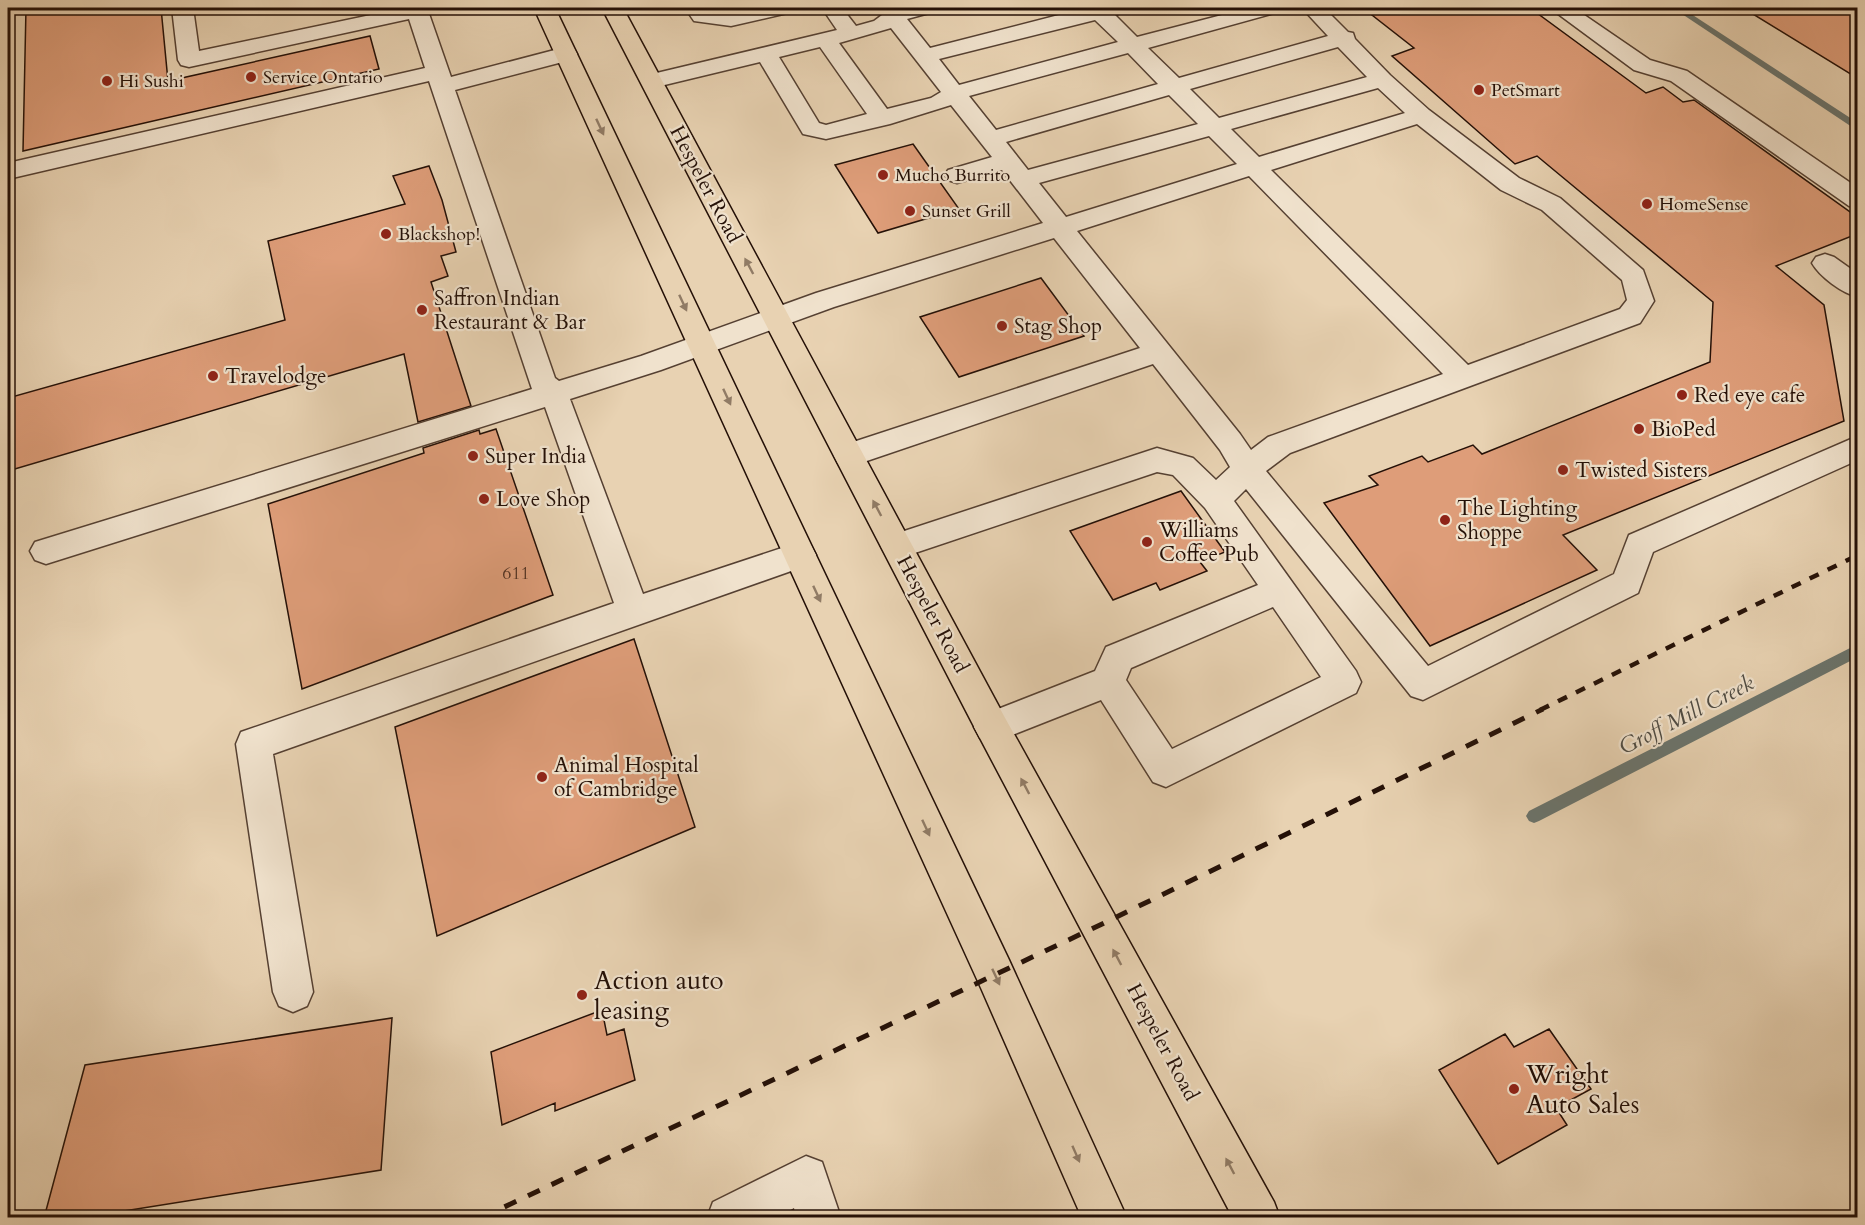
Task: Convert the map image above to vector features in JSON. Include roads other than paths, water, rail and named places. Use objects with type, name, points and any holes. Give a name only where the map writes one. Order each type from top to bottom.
[{"type":"main road","points":[[544,8],[995,974],[1105,1218]]},
{"type":"main road","name":"Hespeler Road","points":[[612,8],[992,727],[1258,1218]]},
{"type":"lane","points":[[182,8],[189,60],[417,9],[543,383],[554,393],[633,610]]},
{"type":"lane","points":[[696,8],[702,16],[731,20],[784,8]]},
{"type":"lane","points":[[834,8],[851,34]]},
{"type":"lane","points":[[652,81],[882,26],[892,12],[926,8]]},
{"type":"lane","points":[[766,54],[811,129],[826,132],[939,103],[954,93],[1271,8]]},
{"type":"lane","points":[[1216,499],[1247,469],[1279,445],[1629,316],[1641,301],[1634,276],[1551,204],[1510,184],[1422,115],[1382,80],[1313,8]]},
{"type":"lane","points":[[1561,8],[1642,65],[1679,76],[1857,200]]},
{"type":"lane","points":[[924,56],[1104,9],[1133,44],[1463,377]]},
{"type":"lane","points":[[892,12],[924,56],[1230,441],[1247,469],[1423,685],[1627,583],[1640,544],[1857,447]]},
{"type":"lane","points":[[990,139],[1344,38]]},
{"type":"lane","points":[[826,40],[882,119]]},
{"type":"lane","points":[[8,171],[566,54]]},
{"type":"lane","points":[[1022,180],[1382,80]]},
{"type":"lane","points":[[46,551],[554,393],[702,345],[825,300],[1422,115]]},
{"type":"lane","points":[[957,176],[1007,161]]},
{"type":"lane","points":[[1825,263],[1857,288]]},
{"type":"lane","points":[[849,455],[1158,352]]},
{"type":"lane","points":[[897,546],[1157,460],[1182,466],[1216,499],[1344,682],[1166,770],[1108,682]]},
{"type":"lane","points":[[293,992],[254,744],[633,610],[800,555]]},
{"type":"lane","points":[[992,727],[1108,682],[1118,658],[1280,590]]},
{"type":"lane","points":[[729,1218],[806,1178],[819,1218]]},
{"type":"waterway","name":"Groff Mill Creek","points":[[1677,8],[1858,128]]},
{"type":"waterway","name":"Groff Mill Creek","points":[[1534,816],[1858,650]]},
{"type":"railway","points":[[1540,710],[1858,555]]},
{"type":"railway","points":[[481,1218],[1100,925],[1543,709]]},
{"type":"place","name":"Service Ontario","points":[[251,77]]},
{"type":"place","name":"Hi Sushi","points":[[107,81]]},
{"type":"place","name":"PetSmart","points":[[1479,90]]},
{"type":"place","name":"Mucho Burrito","points":[[883,175]]},
{"type":"place","name":"HomeSense","points":[[1647,204]]},
{"type":"place","name":"Sunset Grill","points":[[910,211]]},
{"type":"place","name":"Blackshop!","points":[[386,234]]},
{"type":"place","name":"Saffron Indian Restaurant & Bar","points":[[422,310]]},
{"type":"place","name":"Stag Shop","points":[[1002,326]]},
{"type":"place","name":"Travelodge","points":[[213,376]]},
{"type":"place","name":"Red eye cafe","points":[[1682,395]]},
{"type":"place","name":"BioPed","points":[[1639,429]]},
{"type":"place","name":"Super India","points":[[473,456]]},
{"type":"place","name":"Twisted Sisters","points":[[1563,470]]},
{"type":"place","name":"Love Shop","points":[[484,499]]},
{"type":"place","name":"The Lighting Shoppe","points":[[1445,520]]},
{"type":"place","name":"Williams Coffee Pub","points":[[1147,542]]},
{"type":"place","name":"Animal Hospital of Cambridge","points":[[542,777]]},
{"type":"place","name":"Action auto leasing","points":[[582,995]]},
{"type":"place","name":"Wright Auto Sales","points":[[1514,1089]]}]
